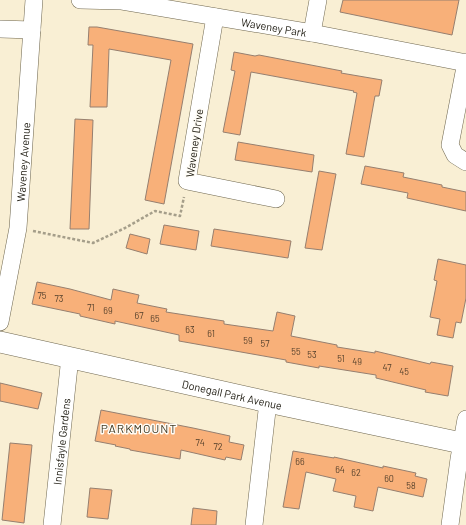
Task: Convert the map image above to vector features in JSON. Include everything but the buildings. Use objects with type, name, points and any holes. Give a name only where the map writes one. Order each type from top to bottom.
[{"type":"street","name":"Waveney Avenue","points":[[0,322],[18,228],[34,0]]},
{"type":"street","name":"Waveney Park","points":[[80,0],[122,1],[312,33],[466,62]]},
{"type":"street","points":[[312,33],[318,0]]},
{"type":"street","name":"Waveney Drive","points":[[215,17],[187,181],[276,199]]},
{"type":"street","points":[[0,29],[32,30]]},
{"type":"street","points":[[466,62],[450,145],[455,155],[466,162]]},
{"type":"street","name":"Donegall Park Avenue","points":[[0,342],[464,444]]},
{"type":"street","name":"Innisfayle Gardens","points":[[52,525],[70,358]]},
{"type":"street","points":[[254,525],[268,402]]},
{"type":"street","points":[[450,525],[459,459],[464,444],[466,419]]},
{"type":"path","points":[[18,228],[93,243],[126,228],[155,211],[180,216],[187,181]]},
{"type":"district","name":"PARKMOUNT","points":[[139,428]]}]
